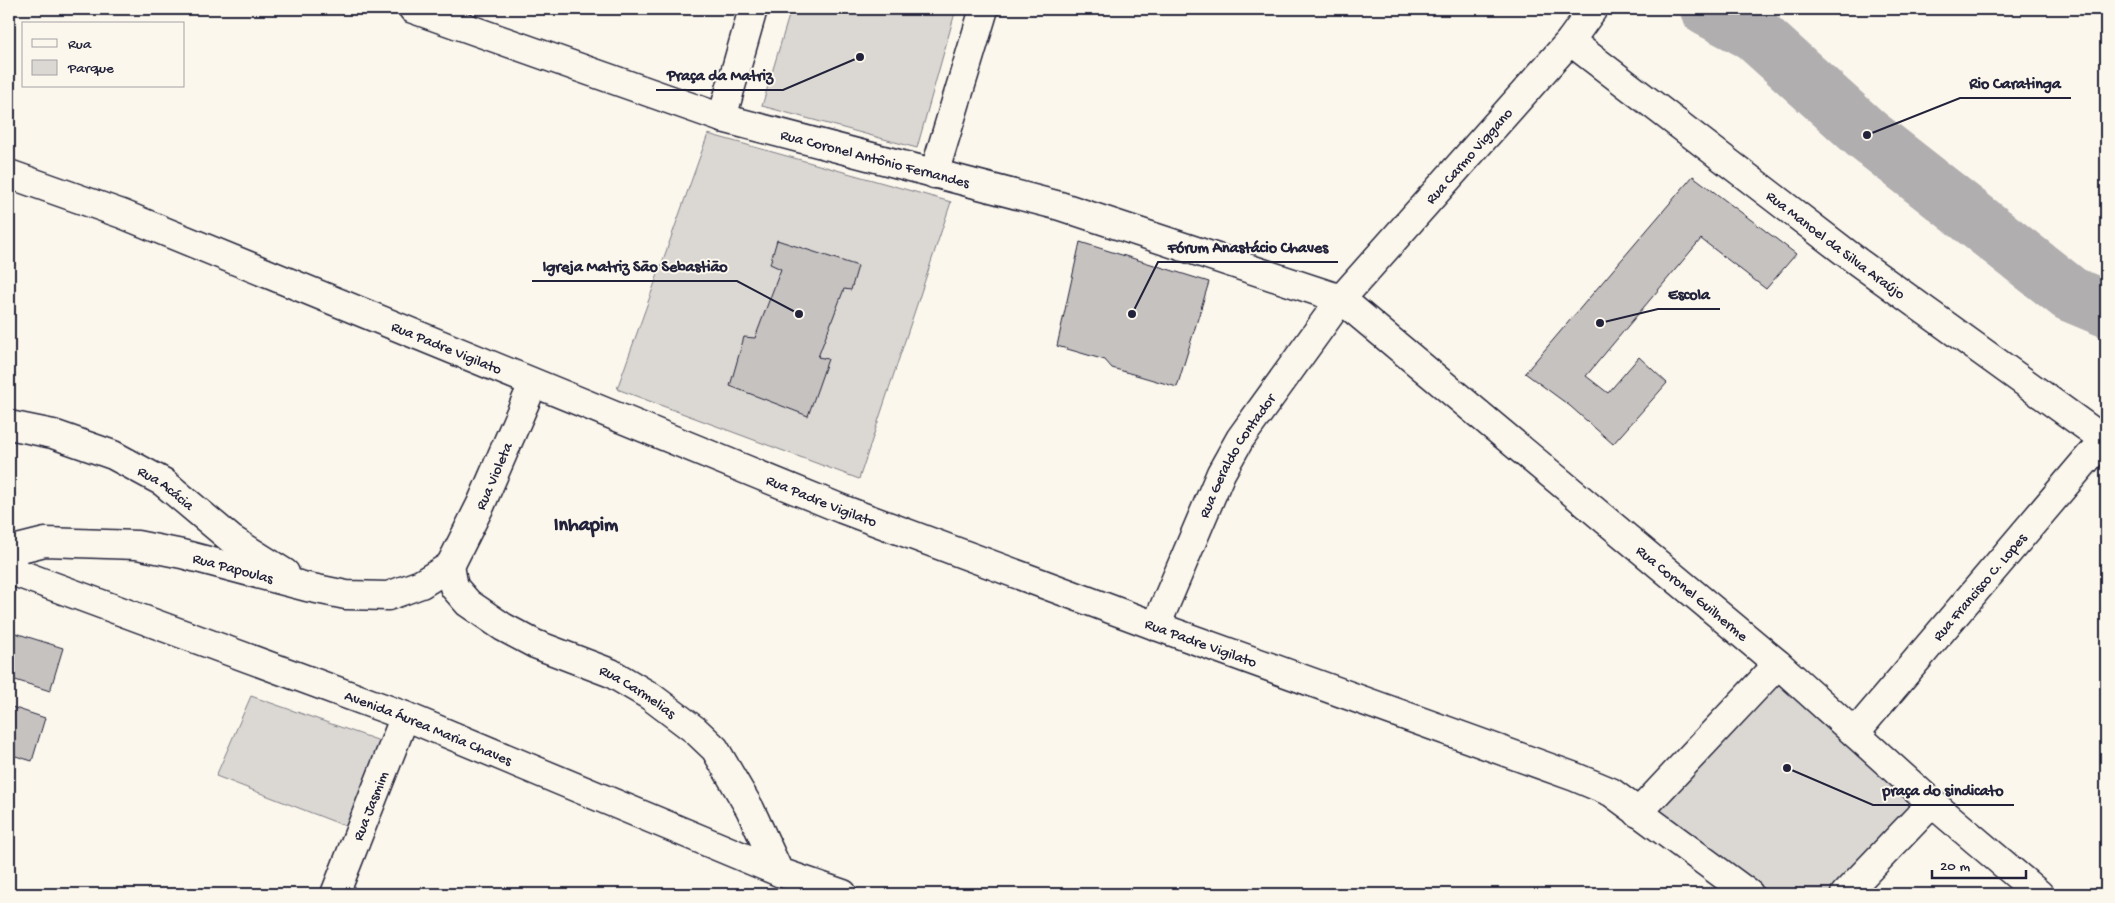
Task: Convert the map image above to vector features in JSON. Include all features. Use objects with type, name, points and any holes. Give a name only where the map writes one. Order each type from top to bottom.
[{"type":"street","name":"Rua Coronel Antônio Fernandes","points":[[413,9],[722,118],[1060,206],[1341,299]]},
{"type":"street","points":[[722,118],[753,9]]},
{"type":"street","points":[[934,174],[984,9]]},
{"type":"street","name":"Rua Carmo Viggano","points":[[1341,299],[1570,41],[1593,9]]},
{"type":"street","name":"Rua Manoel da Silva Araújo","points":[[1570,41],[1858,262],[2105,440]]},
{"type":"street","name":"Rua Padre Vigilato","points":[[9,174],[122,214],[842,509],[1156,626],[1575,777],[1611,792],[1749,894]]},
{"type":"street","name":"Rua Geraldo Contador","points":[[1156,626],[1221,473],[1240,438],[1341,299]]},
{"type":"street","name":"Rua Coronel Guilherme","points":[[1341,299],[1778,664],[1932,802],[2039,894]]},
{"type":"street","name":"Rua Violeta","points":[[450,566],[481,504],[533,384]]},
{"type":"street","name":"Rua Acácia","points":[[9,425],[53,434],[113,455],[163,482],[231,539],[307,587]]},
{"type":"street","name":"Rua Francisco C. Lopes","points":[[1855,733],[2105,440]]},
{"type":"street","name":"Rua Papoulas","points":[[9,551],[45,542],[137,545],[182,554],[307,587],[346,595],[388,596],[421,584],[450,566]]},
{"type":"street","name":"Rua Carmelias","points":[[450,566],[454,587],[468,603],[535,644],[611,673],[650,696],[695,730],[715,749],[750,809],[779,872]]},
{"type":"street","name":"Avenida Áurea Maria Chaves","points":[[9,570],[405,716],[779,872],[843,894]]},
{"type":"street","points":[[1638,813],[1778,664]]},
{"type":"street","name":"Rua Jasmim","points":[[335,894],[405,716]]},
{"type":"street","points":[[1845,894],[1932,802]]},
{"type":"green space","points":[[791,9],[956,9],[917,148],[762,106]]},
{"type":"green space","points":[[708,134],[951,202],[859,479],[617,389]]},
{"type":"green space","points":[[1778,664],[1932,803],[1845,894],[1749,894],[1638,813]]},
{"type":"green space","points":[[251,696],[383,742],[348,827],[216,776]]},
{"type":"building","points":[[1693,176],[1796,254],[1766,289],[1701,239],[1586,376],[1608,393],[1639,357],[1667,383],[1613,444],[1570,406],[1525,373]]},
{"type":"building","points":[[777,240],[858,266],[851,290],[844,289],[818,357],[828,359],[808,416],[730,386],[744,337],[755,338],[781,269],[770,264]]},
{"type":"building","points":[[1080,242],[1209,282],[1177,387],[1112,368],[1105,360],[1057,346]]},
{"type":"building","points":[[9,631],[63,648],[50,691],[9,678]]},
{"type":"building","points":[[9,706],[45,718],[32,761],[9,754]]},
{"type":"waterway","points":[[1708,9],[1754,33],[1867,135],[2070,294],[2106,309]]},
{"type":"place","name":"Praça da Matriz","points":[[860,57]]},
{"type":"place","name":"Rio Caratinga","points":[[1867,135]]},
{"type":"place","name":"Igreja Matriz São Sebastião","points":[[799,314]]},
{"type":"place","name":"Fórum Anastácio Chaves","points":[[1132,314]]},
{"type":"place","name":"Escola","points":[[1600,323]]},
{"type":"place","name":"praça do sindicato","points":[[1787,768]]},
{"type":"district","name":"Inhapim","points":[[586,523]]}]
